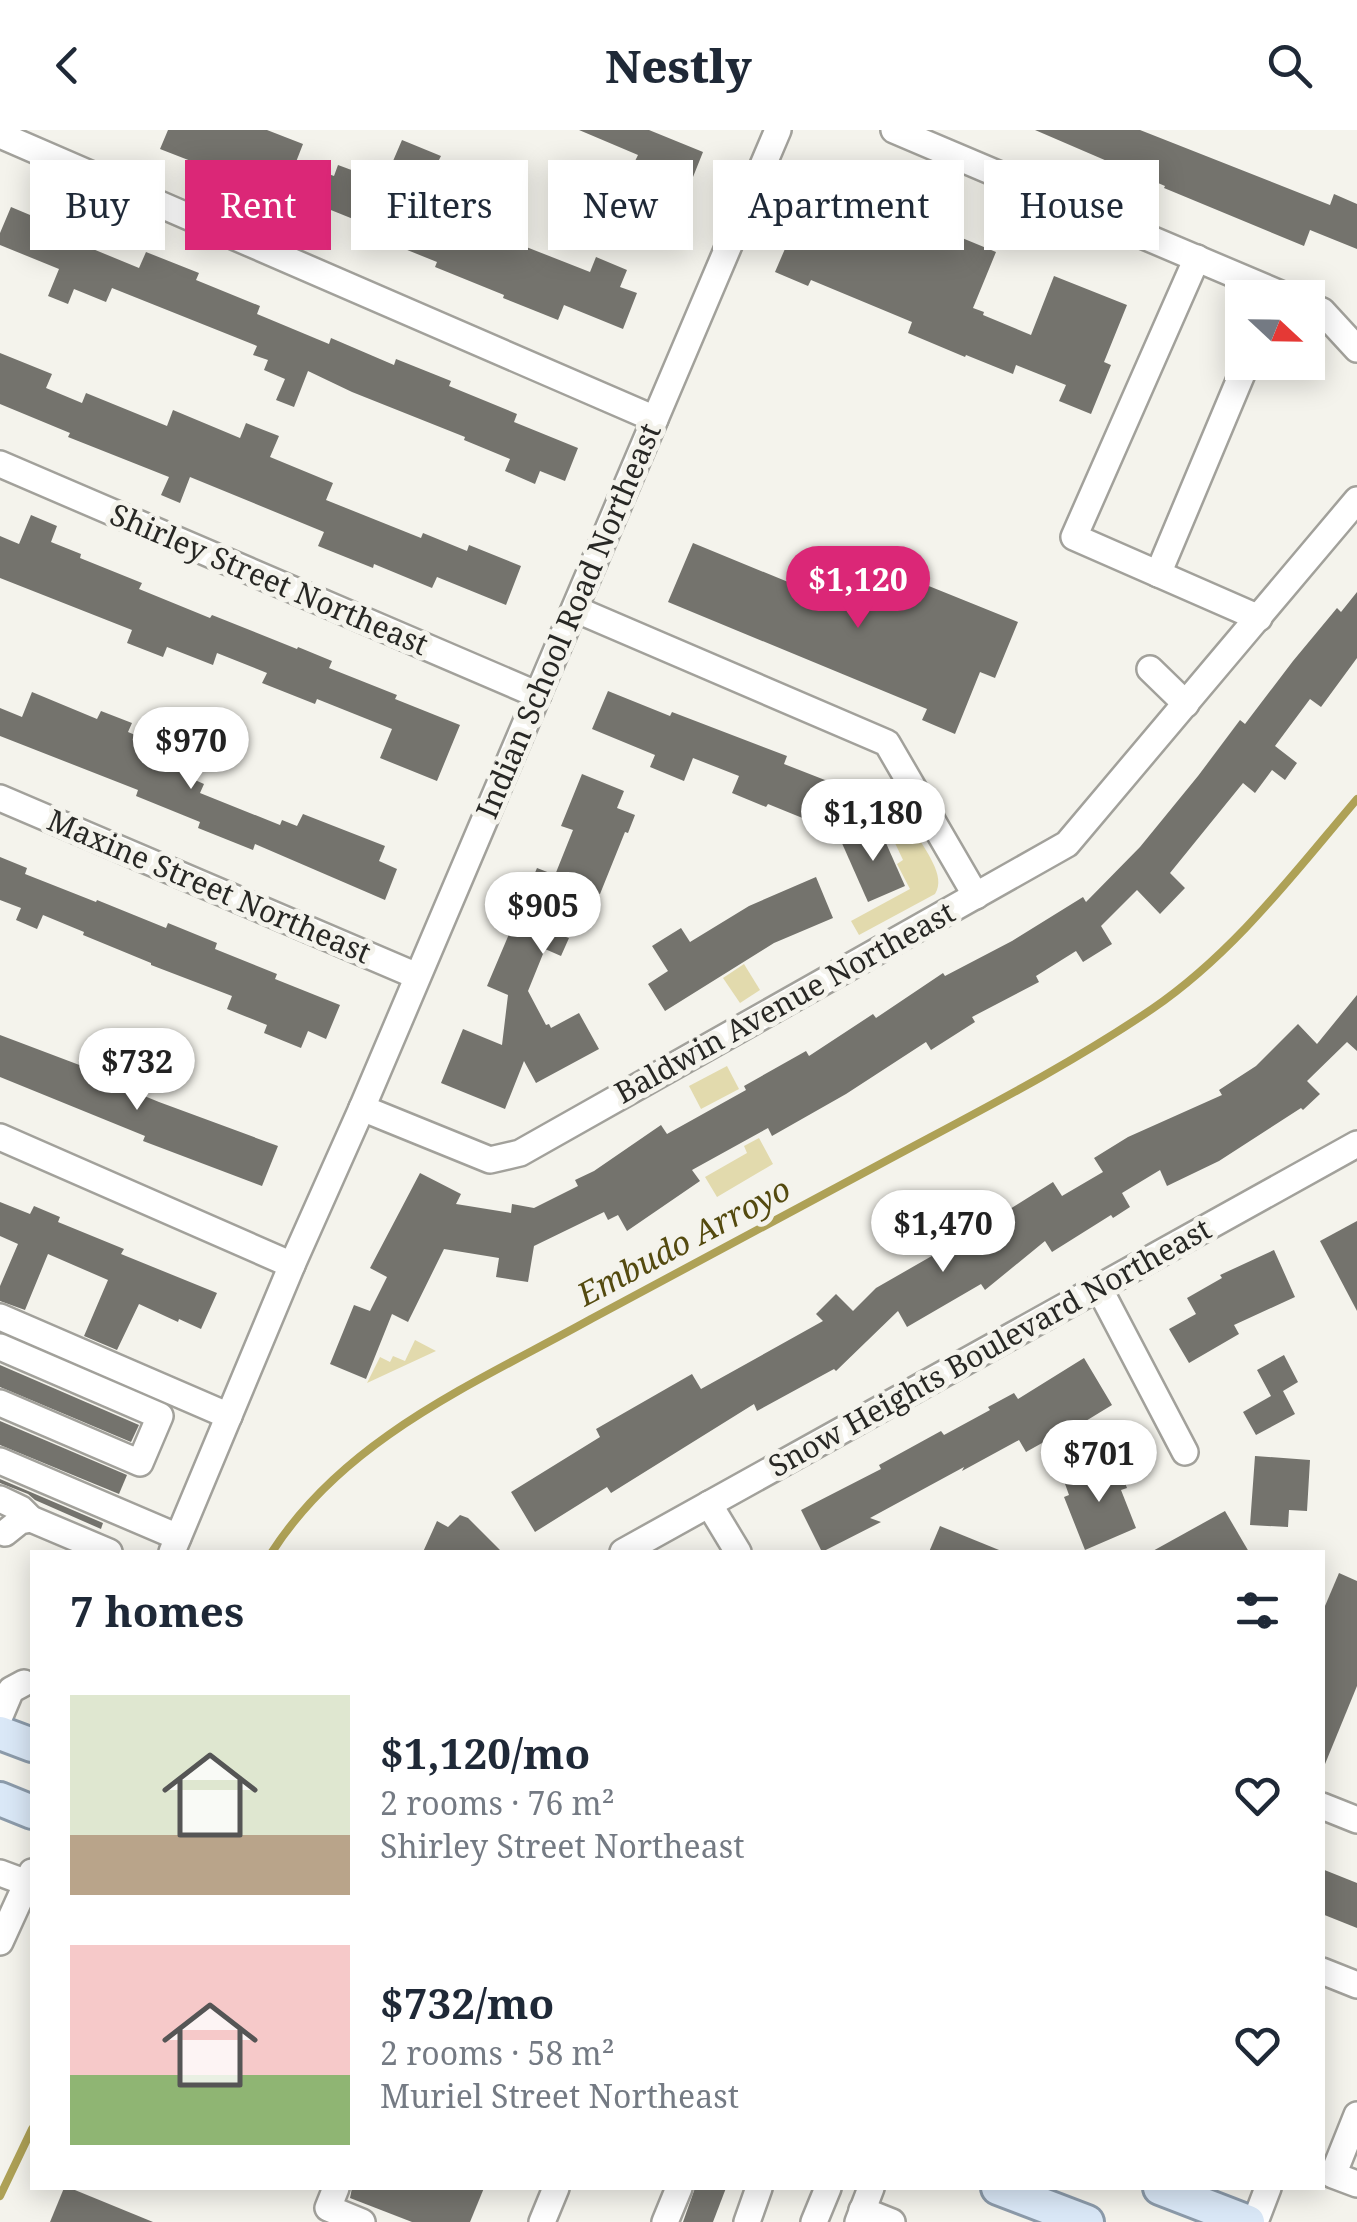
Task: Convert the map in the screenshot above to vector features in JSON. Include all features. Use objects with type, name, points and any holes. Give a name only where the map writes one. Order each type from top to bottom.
[{"type":"main road","points":[[0,1732],[30,1744]]},
{"type":"main road","points":[[0,1799],[30,1811]]},
{"type":"main road","points":[[1003,2190],[1087,2222]]},
{"type":"main road","points":[[1181,2191],[1251,2222]]},
{"type":"street","name":"Indian School Road Northeast","points":[[175,1545],[778,130]]},
{"type":"street","points":[[894,130],[1245,280]]},
{"type":"street","points":[[0,135],[655,419]]},
{"type":"street","points":[[1196,258],[1074,538],[1259,618]]},
{"type":"street","points":[[1325,314],[1357,349]]},
{"type":"street","points":[[1158,574],[1239,380]]},
{"type":"street","name":"Shirley Street Northeast","points":[[0,464],[538,695]]},
{"type":"street","name":"Baldwin Avenue Northeast","points":[[362,1108],[490,1160],[520,1153],[1067,844],[1357,500]]},
{"type":"street","points":[[575,609],[886,743],[976,896]]},
{"type":"street","points":[[1150,670],[1186,704]]},
{"type":"street","name":"Maxine Street Northeast","points":[[0,798],[417,976]]},
{"type":"street","points":[[0,1137],[292,1264]]},
{"type":"street","name":"Snow Heights Boulevard Northeast","points":[[627,1550],[1356,1146]]},
{"type":"street","points":[[1098,1288],[1185,1452]]},
{"type":"street","points":[[0,1318],[229,1416]]},
{"type":"street","points":[[0,1347],[160,1416],[140,1462],[0,1403]]},
{"type":"street","points":[[0,1462],[175,1545]]},
{"type":"street","points":[[0,1500],[32,1519],[104,1550]]},
{"type":"street","points":[[708,1504],[737,1550]]},
{"type":"street","points":[[4,1532],[32,1519]]},
{"type":"street","points":[[0,1716],[11,1690],[24,1683]]},
{"type":"street","points":[[1325,1807],[1357,1820]]},
{"type":"street","points":[[0,1873],[30,1878],[0,1942]]},
{"type":"street","points":[[1325,1972],[1357,1984]]},
{"type":"street","points":[[1338,2180],[1357,2115]]},
{"type":"street","points":[[335,2190],[328,2208],[362,2222]]},
{"type":"street","points":[[542,2222],[555,2190]]},
{"type":"street","points":[[665,2222],[678,2190]]},
{"type":"street","points":[[747,2222],[758,2190]]},
{"type":"street","points":[[814,2222],[827,2190]]},
{"type":"street","points":[[1251,2222],[1267,2190]]},
{"type":"street","points":[[864,2207],[892,2222]]},
{"type":"shaded area","points":[[915,832],[936,871],[935,894],[859,935],[851,921],[910,889],[897,864],[903,860],[895,843]]},
{"type":"shaded area","points":[[744,964],[760,990],[740,1003],[723,978]]},
{"type":"shaded area","points":[[727,1066],[739,1089],[701,1109],[689,1086]]},
{"type":"shaded area","points":[[759,1138],[773,1164],[717,1197],[705,1177],[747,1153],[744,1146]]},
{"type":"shaded area","points":[[415,1340],[436,1351],[367,1383],[380,1357],[390,1362],[393,1356],[405,1361]]},
{"type":"building","points":[[168,130],[267,130],[303,144],[297,160],[188,160],[160,149]]},
{"type":"building","points":[[579,130],[649,130],[703,152],[693,177],[693,160],[636,160],[638,155]]},
{"type":"building","points":[[1035,130],[1140,130],[1330,205],[1334,194],[1357,204],[1357,249],[1310,230],[1304,246],[1164,188],[1159,183],[1159,160],[1105,160]]},
{"type":"building","points":[[402,140],[441,156],[439,160],[393,160]]},
{"type":"building","points":[[338,165],[351,170],[351,218],[331,210],[331,175],[334,176]]},
{"type":"building","points":[[11,207],[30,215],[30,250],[95,250],[139,268],[146,252],[199,273],[196,280],[260,306],[257,314],[329,344],[331,338],[394,365],[396,359],[451,381],[449,386],[517,414],[514,422],[578,448],[565,481],[540,471],[535,484],[505,471],[510,459],[308,371],[294,407],[276,400],[285,379],[264,370],[268,360],[253,355],[257,346],[112,288],[106,302],[74,289],[68,304],[48,296],[59,269],[0,245],[0,233]]},
{"type":"building","points":[[964,239],[996,252],[973,308],[1031,335],[1054,276],[1127,305],[1104,362],[1111,365],[1091,414],[1059,401],[1066,385],[1016,365],[1013,374],[965,357],[908,333],[912,322],[811,280],[808,286],[775,272],[784,250],[964,250]]},
{"type":"building","points":[[528,248],[590,272],[596,257],[627,270],[620,287],[637,293],[623,329],[564,305],[558,320],[435,267],[437,262],[407,250]]},
{"type":"building","points":[[0,353],[52,374],[46,388],[82,403],[86,393],[167,426],[173,410],[240,438],[246,423],[279,436],[270,457],[333,483],[326,500],[421,538],[423,533],[467,551],[469,545],[521,566],[506,605],[437,577],[432,588],[318,546],[324,532],[190,477],[180,503],[161,495],[169,477],[68,437],[70,433],[0,404]]},
{"type":"building","points":[[31,515],[57,526],[51,542],[142,583],[139,589],[332,661],[329,668],[460,725],[437,781],[380,758],[392,729],[317,699],[315,704],[262,683],[267,673],[217,653],[213,665],[167,647],[163,657],[127,643],[132,630],[0,578],[0,536],[19,544]]},
{"type":"building","points":[[693,543],[866,614],[872,601],[886,606],[899,574],[1018,622],[995,678],[980,672],[955,734],[922,720],[927,709],[668,602]]},
{"type":"building","points":[[1357,592],[1357,658],[1321,707],[1310,699],[1275,746],[1297,763],[1285,780],[1272,770],[1255,793],[1243,783],[1170,873],[1185,888],[1160,914],[1137,890],[1101,926],[1112,944],[1083,962],[1076,951],[1036,976],[1039,982],[972,1017],[975,1022],[931,1050],[926,1042],[772,1136],[768,1128],[692,1170],[700,1181],[627,1231],[618,1215],[608,1220],[604,1212],[534,1246],[528,1282],[496,1277],[499,1258],[444,1249],[408,1322],[392,1314],[366,1379],[330,1364],[354,1305],[370,1311],[387,1277],[370,1268],[420,1173],[461,1194],[456,1204],[511,1213],[512,1204],[534,1208],[578,1186],[575,1180],[661,1125],[667,1134],[806,1051],[809,1056],[873,1014],[876,1018],[943,973],[945,976],[1012,941],[1083,897],[1086,902],[1140,847],[1240,720],[1245,724],[1337,608],[1341,612]]},
{"type":"building","points":[[608,691],[787,756],[784,764],[848,789],[832,830],[732,793],[739,776],[693,758],[684,781],[650,767],[655,755],[592,729]]},
{"type":"building","points":[[32,692],[97,719],[101,711],[132,723],[128,732],[193,759],[186,776],[204,784],[200,793],[280,825],[282,820],[297,826],[303,814],[385,846],[379,861],[397,869],[385,900],[255,844],[253,850],[198,828],[200,822],[136,796],[138,790],[0,736],[0,708],[22,717]]},
{"type":"building","points":[[582,774],[624,791],[617,808],[635,815],[600,894],[582,887],[563,936],[569,938],[561,956],[545,949],[528,991],[551,1028],[579,1013],[599,1049],[536,1083],[524,1061],[505,1109],[441,1083],[463,1029],[502,1045],[508,995],[487,986],[537,868],[555,875],[573,830],[561,826]]},
{"type":"building","points":[[878,825],[905,886],[868,902],[841,841]]},
{"type":"building","points":[[0,857],[27,868],[25,874],[166,928],[168,923],[217,943],[215,949],[340,1005],[326,1039],[308,1031],[301,1048],[264,1033],[267,1025],[227,1009],[232,996],[151,965],[43,915],[37,929],[16,920],[21,908],[0,900]]},
{"type":"building","points":[[816,877],[833,918],[774,943],[665,1011],[648,984],[668,971],[652,946],[681,928],[690,942],[749,906]]},
{"type":"building","points":[[1357,995],[1357,1051],[1347,1042],[1307,1081],[1320,1094],[1303,1110],[1219,1161],[1167,1186],[1160,1170],[1122,1193],[1130,1207],[1052,1252],[1045,1241],[985,1290],[981,1284],[907,1327],[898,1311],[836,1371],[757,1411],[754,1404],[611,1493],[607,1487],[535,1532],[511,1492],[600,1437],[596,1429],[692,1374],[701,1389],[823,1321],[816,1314],[836,1294],[853,1311],[876,1288],[944,1249],[949,1258],[1005,1212],[1053,1182],[1062,1196],[1103,1172],[1094,1158],[1128,1137],[1222,1095],[1219,1090],[1256,1066],[1298,1024],[1317,1044]]},
{"type":"building","points":[[0,1035],[90,1069],[88,1073],[159,1102],[278,1146],[262,1186],[143,1141],[145,1136],[0,1077]]},
{"type":"building","points":[[0,1202],[30,1214],[34,1206],[60,1217],[58,1222],[124,1249],[121,1254],[217,1293],[201,1329],[139,1304],[117,1350],[84,1336],[108,1280],[48,1254],[25,1310],[0,1301],[0,1286],[18,1244],[0,1236]]},
{"type":"building","points":[[1357,1221],[1357,1311],[1320,1241]]},
{"type":"building","points":[[1274,1250],[1295,1297],[1234,1325],[1239,1334],[1189,1363],[1169,1329],[1196,1314],[1187,1298],[1222,1278],[1220,1275]]},
{"type":"building","points":[[1284,1355],[1298,1382],[1283,1391],[1295,1414],[1256,1435],[1243,1412],[1271,1396],[1257,1370]]},
{"type":"building","points":[[1084,1358],[1112,1405],[1053,1441],[1051,1438],[1026,1452],[1019,1440],[962,1471],[964,1467],[870,1518],[881,1522],[821,1550],[801,1510],[881,1469],[879,1465],[941,1431],[944,1435],[990,1410],[988,1407],[1014,1393],[1018,1399]]},
{"type":"building","points":[[0,1365],[139,1425],[131,1442],[0,1387]]},
{"type":"building","points":[[0,1421],[127,1475],[119,1494],[0,1445]]},
{"type":"building","points":[[1255,1456],[1310,1460],[1307,1511],[1289,1510],[1288,1527],[1250,1525]]},
{"type":"building","points":[[1116,1460],[1127,1488],[1121,1490],[1136,1528],[1085,1550],[1064,1497],[1069,1495],[1064,1481]]},
{"type":"building","points":[[0,1479],[103,1523],[101,1529],[0,1483]]},
{"type":"building","points":[[1225,1511],[1248,1550],[1155,1550]]},
{"type":"building","points":[[460,1515],[468,1518],[500,1550],[424,1550],[437,1521],[448,1527]]},
{"type":"building","points":[[940,1526],[999,1550],[930,1550]]},
{"type":"building","points":[[1339,1573],[1357,1581],[1357,1686],[1325,1764],[1325,1606]]},
{"type":"building","points":[[1325,1870],[1357,1883],[1357,1928],[1325,1915]]},
{"type":"building","points":[[63,2190],[75,2190],[153,2222],[50,2222]]},
{"type":"building","points":[[352,2190],[483,2190],[470,2222],[412,2222],[350,2198]]},
{"type":"building","points":[[694,2190],[725,2190],[713,2222],[683,2222]]},
{"type":"waterway","name":"Embudo Arroyo","points":[[274,1550],[302,1512],[337,1476],[416,1416],[1026,1085],[1152,1009],[1236,937],[1357,799]]},
{"type":"waterway","name":"Embudo Arroyo","points":[[0,2196],[30,2133]]}]
